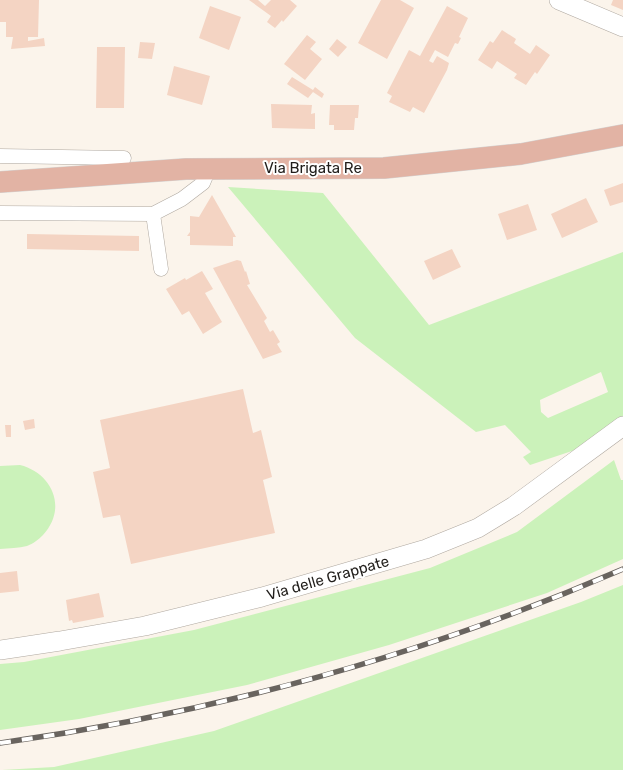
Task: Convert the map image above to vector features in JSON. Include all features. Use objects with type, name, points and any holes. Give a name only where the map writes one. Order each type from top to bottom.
[{"type":"main road","name":"Via Brigata Re","points":[[0,182],[208,169],[384,168],[521,154],[623,135]]},
{"type":"street","points":[[560,0],[623,27]]},
{"type":"street","points":[[0,156],[124,158]]},
{"type":"street","points":[[0,213],[153,214],[182,199],[202,183],[208,169]]},
{"type":"street","points":[[153,214],[161,269]]},
{"type":"street","name":"Via delle Grappate","points":[[0,650],[155,624],[262,597],[426,549],[478,528],[514,506],[623,426]]},
{"type":"green space","points":[[228,187],[323,193],[429,325],[623,252],[623,419],[581,448],[530,465],[523,457],[531,452],[505,425],[476,432],[355,338]],"holes":[[[601,372],[608,392],[548,418],[541,412],[540,400]]]},
{"type":"green space","points":[[614,460],[621,480],[623,480],[623,559],[547,593],[389,645],[247,685],[79,719],[0,730],[0,664],[24,662],[194,630],[430,568],[517,532]]},
{"type":"green space","points":[[20,465],[31,469],[48,484],[53,493],[55,503],[54,514],[51,525],[34,543],[24,547],[0,549],[0,466]]},
{"type":"green space","points":[[623,585],[623,770],[2,770],[54,767],[214,731],[581,602]]},
{"type":"building","points":[[0,0],[39,0],[38,37],[28,37],[28,41],[44,38],[45,46],[11,49],[13,37],[6,37],[6,22],[0,22]]},
{"type":"building","points":[[249,0],[258,0],[265,6],[271,0],[290,0],[297,6],[275,28],[267,22],[271,16]]},
{"type":"building","points":[[381,0],[400,0],[414,8],[387,59],[358,43]]},
{"type":"building","points":[[613,0],[623,0],[623,10],[611,5]]},
{"type":"building","points":[[210,6],[241,17],[229,50],[199,38]]},
{"type":"building","points":[[447,6],[468,18],[459,37],[461,38],[458,44],[455,43],[448,57],[435,50],[429,61],[433,63],[437,56],[449,63],[424,113],[413,107],[410,112],[389,102],[392,96],[387,93],[409,50],[420,56]]},
{"type":"building","points":[[502,30],[516,39],[514,43],[530,54],[536,45],[550,55],[537,74],[535,72],[526,85],[514,78],[517,74],[497,61],[492,69],[478,60],[490,41],[493,43]]},
{"type":"building","points":[[307,35],[316,42],[310,49],[322,59],[305,80],[284,64]]},
{"type":"building","points":[[337,39],[347,47],[338,57],[329,49]]},
{"type":"building","points":[[140,42],[155,43],[152,59],[138,58]]},
{"type":"building","points":[[97,47],[125,47],[124,108],[96,108]]},
{"type":"building","points":[[174,66],[210,76],[202,105],[167,95]]},
{"type":"building","points":[[292,77],[313,90],[315,87],[324,94],[322,98],[313,92],[308,98],[287,84]]},
{"type":"building","points":[[271,104],[312,105],[311,114],[315,113],[315,129],[272,128]]},
{"type":"building","points":[[330,105],[359,105],[358,118],[355,118],[354,130],[334,130],[334,125],[329,125]]},
{"type":"building","points":[[623,183],[623,202],[610,206],[604,190]]},
{"type":"building","points":[[212,195],[236,237],[233,237],[233,246],[190,245],[190,236],[187,236],[190,232],[190,216],[199,217]]},
{"type":"building","points":[[586,198],[598,222],[562,238],[551,214]]},
{"type":"building","points":[[528,204],[537,230],[507,240],[498,214]]},
{"type":"building","points":[[27,234],[139,236],[139,251],[27,249]]},
{"type":"building","points":[[452,249],[461,267],[433,280],[424,261]]},
{"type":"building","points":[[237,260],[241,261],[246,271],[250,284],[247,285],[267,318],[264,321],[270,332],[273,330],[280,342],[277,344],[282,352],[263,359],[213,268]]},
{"type":"building","points":[[202,271],[213,289],[205,293],[222,322],[203,334],[189,311],[182,315],[166,289]]},
{"type":"building","points":[[243,389],[253,433],[261,430],[272,477],[263,480],[275,533],[131,564],[120,515],[103,518],[93,472],[110,468],[100,420]]},
{"type":"building","points":[[34,419],[35,428],[25,430],[23,421]]},
{"type":"building","points":[[5,425],[11,425],[11,437],[6,437]]},
{"type":"building","points":[[17,571],[19,591],[0,593],[0,573]]},
{"type":"building","points":[[99,593],[104,617],[73,623],[72,620],[69,621],[66,600]]},
{"type":"railway","points":[[0,743],[160,715],[318,677],[472,628],[548,600],[623,569]]}]
